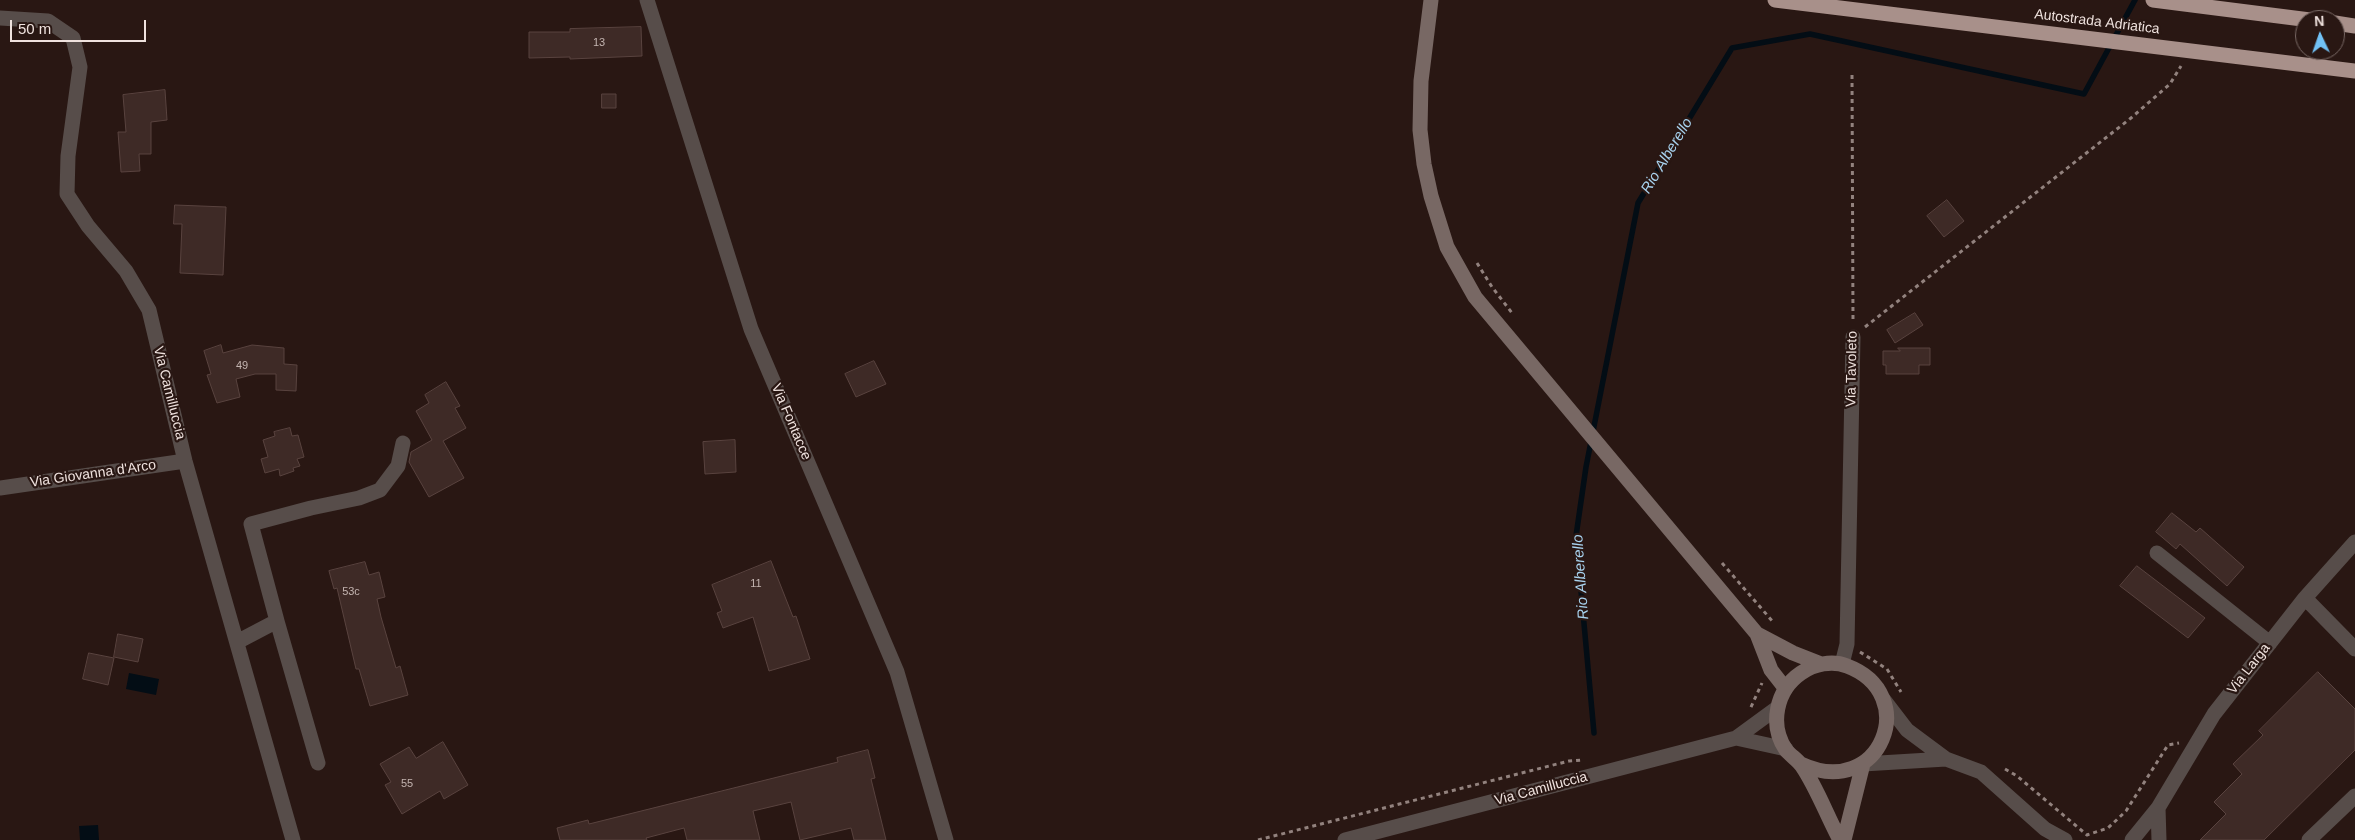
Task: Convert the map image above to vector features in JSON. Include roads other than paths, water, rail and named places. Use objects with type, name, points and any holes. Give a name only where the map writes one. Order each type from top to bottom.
[{"type":"highway","name":"Autostrada Adriatica","points":[[1775,0],[2355,71]]},
{"type":"highway","name":"Autostrada Adriatica","points":[[2153,0],[2295,18]]},
{"type":"main road","points":[[1431,0],[1426,58],[1421,81],[1420,120],[1424,164],[1431,196],[1447,247],[1475,297],[1757,634],[1771,670],[1785,688]]},
{"type":"main road","points":[[1757,634],[1821,664]]},
{"type":"main road","points":[[1801,764],[1816,771],[1832,773],[1848,771],[1863,764],[1875,752],[1884,738],[1887,719],[1884,700],[1875,683],[1860,670],[1842,664],[1821,664],[1807,669],[1794,677],[1785,688],[1777,708],[1776,722],[1779,736],[1786,749],[1801,764],[1840,840]]},
{"type":"main road","points":[[1844,840],[1863,764]]},
{"type":"street","name":"Via Fontacce","points":[[647,0],[751,330],[897,672],[946,840]]},
{"type":"street","name":"Via Camilluccia","points":[[0,18],[48,21],[73,38],[80,67],[68,156],[67,194],[88,226],[126,271],[149,310],[185,461],[293,840]]},
{"type":"street","name":"Via Tavoleto","points":[[1842,664],[1847,644],[1853,337]]},
{"type":"street","points":[[318,763],[251,524],[311,508],[360,498],[380,490],[398,466],[403,443]]},
{"type":"street","name":"Via Giovanna d'Arco","points":[[0,488],[185,461]]},
{"type":"street","name":"Via Larga","points":[[2132,840],[2158,808],[2214,714],[2305,598],[2355,542]]},
{"type":"street","points":[[2157,553],[2270,643]]},
{"type":"street","points":[[2305,598],[2355,649]]},
{"type":"street","points":[[237,642],[277,621]]},
{"type":"street","points":[[1884,700],[1907,730],[1946,759],[1981,772],[2048,835],[2066,840]]},
{"type":"street","name":"Via Camilluccia","points":[[1345,840],[1736,738],[1777,708]]},
{"type":"street","name":"Via Camilluccia","points":[[1736,738],[1786,749]]},
{"type":"street","points":[[1863,764],[1946,759]]},
{"type":"street","points":[[2309,840],[2355,796]]},
{"type":"street","points":[[2158,808],[2159,840]]},
{"type":"waterway","name":"Rio Alberello","points":[[1594,733],[1576,536],[1586,467],[1638,203],[1732,48],[1810,34],[2084,94],[2135,0]]}]
